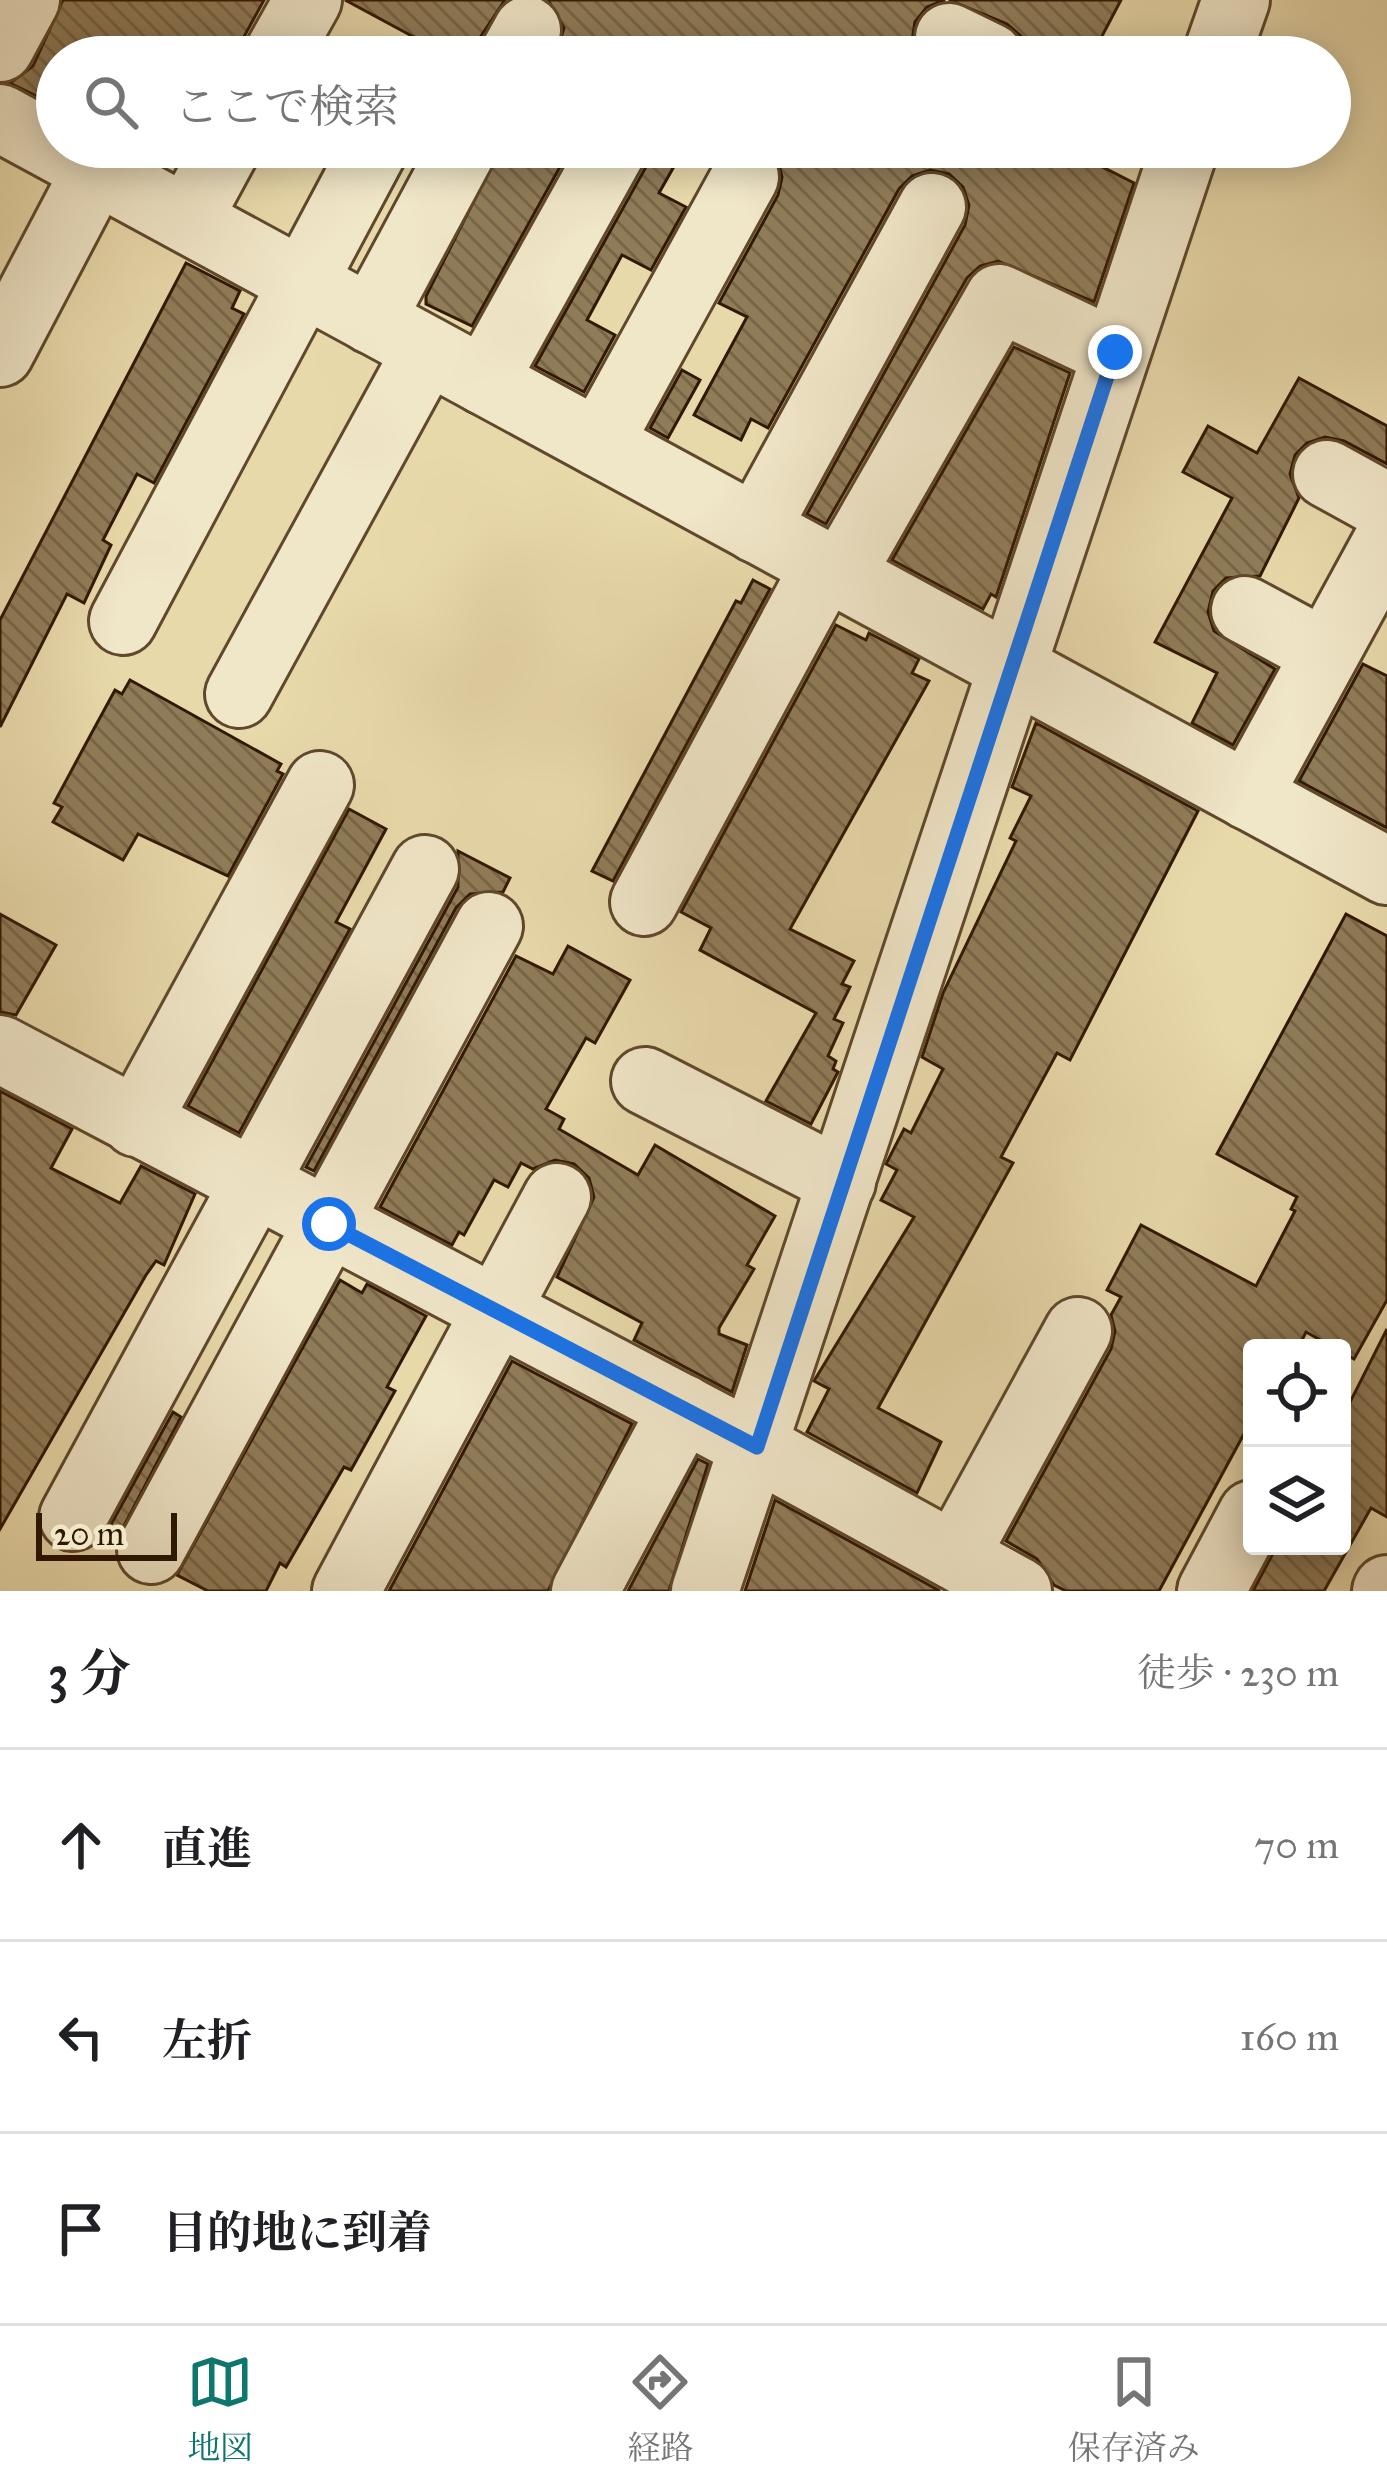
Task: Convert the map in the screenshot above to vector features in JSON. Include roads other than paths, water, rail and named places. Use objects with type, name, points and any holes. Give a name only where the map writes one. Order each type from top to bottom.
[{"type":"street","points":[[0,48],[26,0]]},
{"type":"street","points":[[288,36],[308,0]]},
{"type":"street","points":[[1223,36],[1236,0]]},
{"type":"street","points":[[0,118],[36,138]]},
{"type":"street","points":[[92,168],[1387,871]]},
{"type":"street","points":[[188,220],[216,168]]},
{"type":"street","points":[[123,621],[364,168]]},
{"type":"street","points":[[239,694],[399,334],[457,168]]},
{"type":"street","points":[[484,381],[602,168]]},
{"type":"street","points":[[705,1591],[757,1447],[1172,168]]},
{"type":"street","points":[[0,353],[96,170]]},
{"type":"street","points":[[599,443],[745,177]]},
{"type":"street","points":[[756,529],[932,207]]},
{"type":"street","points":[[644,902],[833,570],[999,298],[1115,352]]},
{"type":"street","points":[[1328,473],[1387,507]]},
{"type":"street","points":[[1248,796],[1387,541]]},
{"type":"street","points":[[1245,610],[1325,653]]},
{"type":"street","points":[[136,1124],[320,785]]},
{"type":"street","points":[[73,1517],[424,869]]},
{"type":"street","points":[[152,1550],[489,926]]},
{"type":"street","points":[[0,1049],[757,1447],[943,1567],[1018,1591]]},
{"type":"street","points":[[645,1081],[842,1182]]},
{"type":"street","points":[[346,1591],[557,1197]]},
{"type":"street","points":[[943,1567],[1078,1331]]},
{"type":"street","points":[[585,1591],[683,1408]]},
{"type":"street","points":[[1211,1591],[1243,1531]]}]
